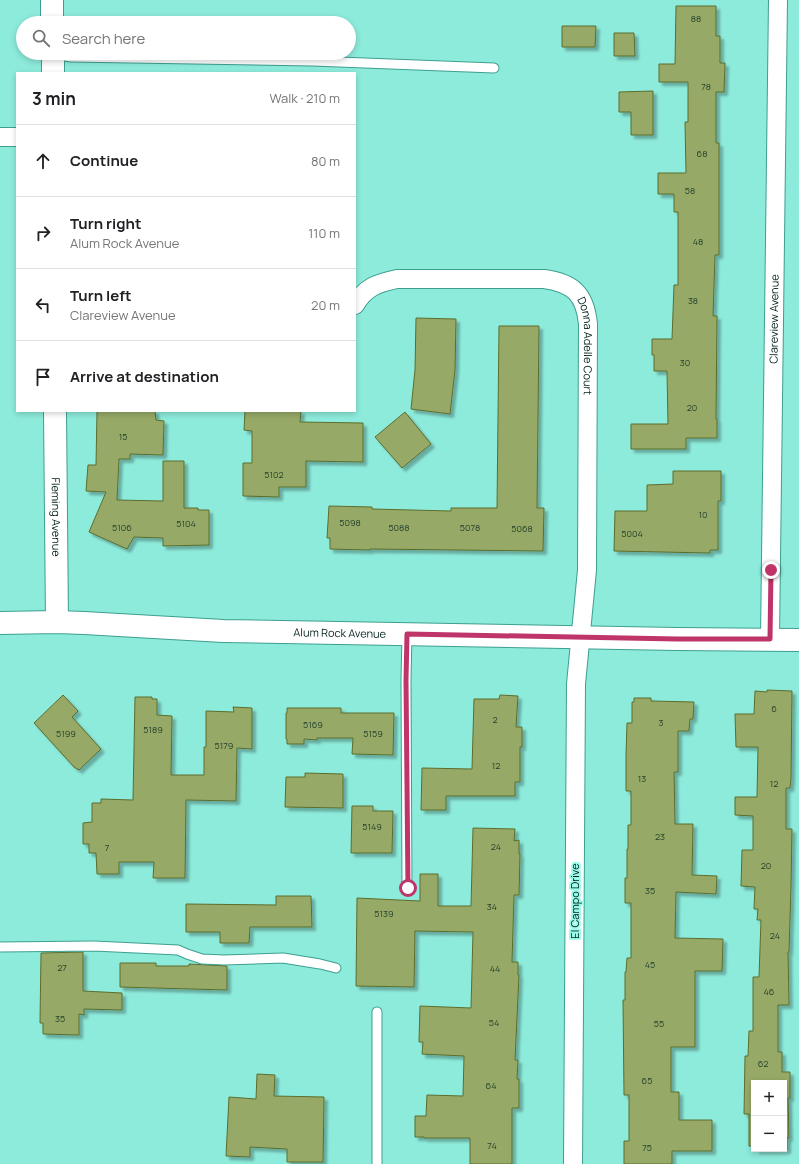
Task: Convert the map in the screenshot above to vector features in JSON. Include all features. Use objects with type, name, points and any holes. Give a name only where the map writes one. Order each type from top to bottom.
[{"type":"main road","points":[[52,0],[52,16]]},
{"type":"main road","name":"Fleming Avenue","points":[[55,412],[57,622]]},
{"type":"main road","name":"Alum Rock Avenue","points":[[0,623],[57,622],[223,631],[799,640]]},
{"type":"street","name":"Clareview Avenue","points":[[770,639],[778,0]]},
{"type":"street","points":[[0,137],[16,138]]},
{"type":"street","name":"Donna Adelle Court","points":[[356,304],[366,291],[380,283],[397,279],[544,279],[558,281],[571,287],[580,297],[587,310],[588,324],[587,570],[581,637]]},
{"type":"street","name":"El Campo Drive","points":[[573,1164],[576,684],[581,637]]},
{"type":"lane","points":[[253,60],[494,68]]},
{"type":"lane","points":[[407,634],[406,688],[408,888]]},
{"type":"lane","points":[[0,947],[94,946],[178,950],[202,959],[224,960],[283,958],[336,968]]},
{"type":"lane","points":[[377,1012],[377,1164]]},
{"type":"building","points":[[676,6],[716,6],[716,36],[720,36],[720,63],[725,63],[724,92],[716,92],[716,143],[719,143],[719,255],[715,255],[713,316],[717,316],[717,438],[686,438],[686,449],[631,449],[631,424],[668,424],[667,371],[654,371],[652,339],[672,339],[674,285],[678,285],[678,212],[674,212],[674,194],[658,194],[658,173],[686,173],[685,122],[688,122],[688,82],[659,82],[659,64],[675,64]]},
{"type":"building","points":[[562,26],[596,26],[595,47],[562,47]]},
{"type":"building","points":[[614,33],[634,33],[635,56],[614,56]]},
{"type":"building","points":[[653,91],[653,135],[631,135],[631,112],[619,112],[619,92]]},
{"type":"building","points":[[416,318],[456,319],[455,370],[450,414],[411,409],[415,370]]},
{"type":"building","points":[[499,326],[539,326],[537,508],[544,508],[543,551],[330,549],[330,538],[327,538],[329,506],[372,507],[372,509],[451,511],[451,508],[497,508]]},
{"type":"building","points":[[97,412],[155,412],[156,420],[164,421],[163,455],[130,454],[130,459],[119,459],[117,500],[163,501],[163,461],[184,461],[184,508],[209,510],[209,545],[163,546],[163,538],[134,537],[127,549],[89,532],[106,492],[86,491],[88,465],[96,465]]},
{"type":"building","points":[[245,412],[301,412],[300,422],[363,423],[363,462],[306,461],[306,487],[279,487],[279,497],[243,496],[243,463],[252,463],[252,431],[244,430]]},
{"type":"building","points":[[405,412],[431,444],[402,468],[375,437]]},
{"type":"building","points":[[673,471],[721,471],[721,501],[718,501],[718,550],[710,550],[710,553],[614,551],[615,511],[647,511],[647,485],[673,484]]},
{"type":"building","points":[[767,690],[792,691],[791,779],[790,788],[786,788],[786,829],[792,829],[788,952],[789,1005],[778,1005],[778,1052],[782,1052],[782,1072],[790,1072],[790,1098],[788,1098],[789,1138],[787,1138],[787,1080],[751,1080],[751,1146],[749,1146],[749,1114],[744,1114],[745,1056],[748,1056],[749,1031],[753,1031],[753,977],[759,977],[761,920],[757,920],[758,909],[754,909],[755,887],[741,886],[742,850],[753,850],[753,816],[735,815],[735,797],[757,797],[758,747],[736,747],[735,714],[754,714],[755,691],[767,692]]},
{"type":"building","points":[[63,695],[78,711],[72,717],[101,749],[79,770],[74,767],[34,723]]},
{"type":"building","points":[[500,695],[518,696],[516,727],[522,727],[522,747],[520,747],[520,782],[515,782],[515,796],[446,796],[446,810],[421,810],[422,768],[472,769],[474,699],[499,699]]},
{"type":"building","points":[[135,697],[152,697],[152,699],[157,699],[157,715],[172,716],[171,775],[204,775],[206,711],[234,712],[233,707],[252,708],[252,749],[237,748],[236,801],[186,800],[185,878],[153,878],[154,862],[119,862],[119,874],[97,874],[96,853],[89,853],[89,844],[83,844],[83,823],[92,822],[92,803],[101,803],[101,799],[133,800]]},
{"type":"building","points":[[634,698],[651,698],[651,701],[694,702],[693,719],[690,719],[689,731],[678,731],[678,772],[674,772],[675,824],[693,824],[692,875],[717,876],[716,894],[676,892],[675,938],[723,939],[722,971],[695,971],[695,1047],[671,1047],[671,1092],[679,1092],[679,1120],[712,1120],[712,1151],[672,1151],[672,1164],[624,1164],[624,1141],[629,1141],[629,1095],[624,1095],[623,1000],[625,1000],[625,972],[627,958],[631,958],[631,903],[625,903],[628,825],[631,825],[631,791],[626,791],[626,755],[627,723],[632,723],[632,702],[634,702]]},
{"type":"building","points":[[287,708],[341,708],[341,713],[394,713],[393,755],[352,754],[353,738],[317,738],[317,740],[304,739],[304,744],[287,744]]},
{"type":"building","points":[[305,773],[343,774],[343,808],[285,807],[286,777],[305,777]]},
{"type":"building","points":[[352,806],[373,806],[373,811],[393,811],[392,853],[351,853]]},
{"type":"building","points":[[473,828],[515,829],[514,841],[519,840],[519,895],[514,895],[512,962],[518,962],[519,975],[515,1060],[518,1060],[517,1079],[519,1079],[519,1108],[512,1108],[512,1164],[470,1164],[470,1138],[415,1137],[415,1116],[426,1116],[427,1095],[463,1096],[464,1056],[422,1054],[423,1042],[419,1042],[420,1006],[471,1008],[473,932],[415,931],[414,987],[356,986],[357,898],[420,901],[420,874],[438,874],[438,906],[471,906]]},
{"type":"building","points":[[276,896],[311,896],[312,927],[250,927],[249,943],[220,943],[220,932],[186,932],[186,904],[276,905]]},
{"type":"building","points":[[83,952],[83,991],[122,993],[122,1010],[84,1009],[84,1015],[79,1014],[79,1035],[43,1034],[43,1023],[40,1023],[41,953]]},
{"type":"building","points":[[120,963],[156,963],[156,966],[189,966],[189,964],[227,966],[227,990],[120,987]]},
{"type":"building","points":[[257,1074],[275,1075],[274,1096],[324,1097],[323,1162],[287,1162],[287,1149],[250,1147],[250,1157],[226,1156],[229,1097],[256,1099]]},
{"type":"route","points":[[408,888],[407,634],[677,639],[770,639],[771,570]]}]
